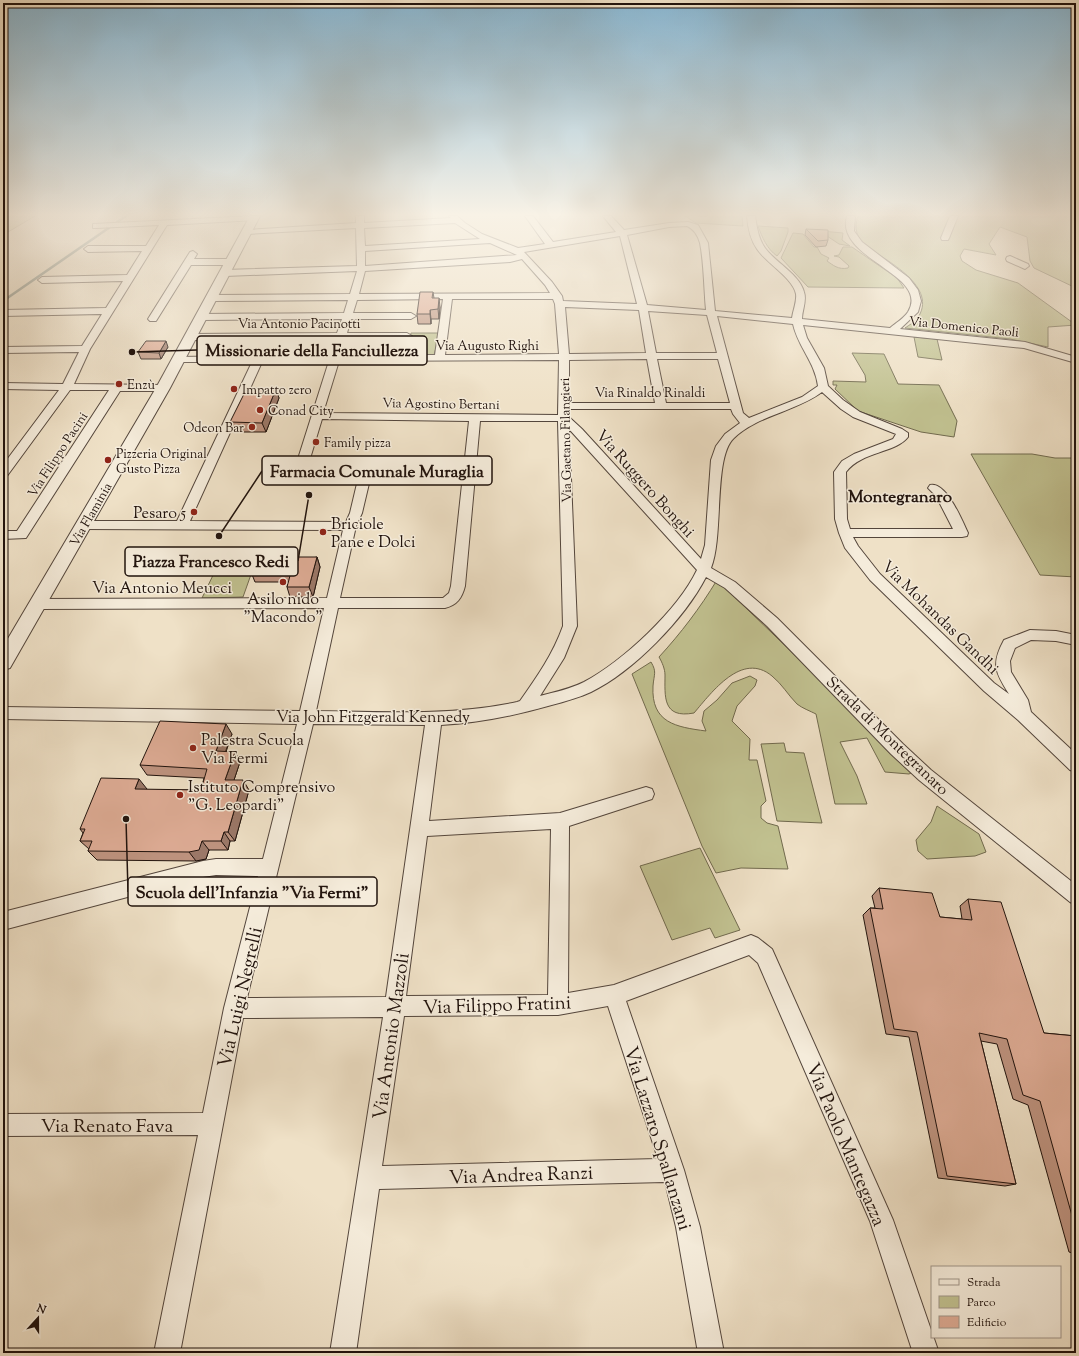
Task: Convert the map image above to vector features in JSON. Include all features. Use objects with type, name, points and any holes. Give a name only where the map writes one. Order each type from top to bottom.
[{"type":"street","points":[[42,280],[74,279]]},
{"type":"street","points":[[3,473],[67,387],[85,349],[129,279]]},
{"type":"street","points":[[153,319],[178,279]]},
{"type":"street","name":"Via Flaminia","points":[[3,663],[163,388],[222,279]]},
{"type":"street","points":[[358,279],[303,462],[304,466],[314,470],[469,471],[475,417]]},
{"type":"street","points":[[545,279],[558,300]]},
{"type":"street","points":[[636,279],[653,357],[661,406]]},
{"type":"street","points":[[707,279],[710,313],[738,414],[747,423]]},
{"type":"street","points":[[791,279],[799,290],[801,300],[796,322],[800,333],[819,367],[818,390]]},
{"type":"street","points":[[893,331],[913,311],[917,300],[913,288],[904,279]]},
{"type":"street","points":[[440,358],[448,296]]},
{"type":"street","name":"Via Domenico Paoli","points":[[212,298],[448,296],[558,300],[710,313],[1025,345],[1076,360]]},
{"type":"street","name":"Via Gaetano Filangieri","points":[[524,707],[554,663],[565,642],[570,626],[564,412],[564,358],[558,300]]},
{"type":"street","points":[[3,313],[109,311]]},
{"type":"street","points":[[201,317],[411,316]]},
{"type":"street","name":"Via Antonio Pacinotti","points":[[191,337],[407,336]]},
{"type":"street","points":[[3,350],[85,349]]},
{"type":"street","name":"Via Augusto Righi","points":[[179,359],[723,356]]},
{"type":"street","points":[[181,526],[258,359]]},
{"type":"street","points":[[3,386],[163,388]]},
{"type":"street","name":"Via Filippo Pacini","points":[[3,535],[21,535],[117,387]]},
{"type":"street","name":"Via Mohandas Gandhi","points":[[818,390],[858,416],[871,422],[895,429],[902,433],[902,437],[897,441],[858,456],[846,464],[840,472],[841,519],[845,533],[852,548],[874,577],[989,687],[1062,750],[1076,765]]},
{"type":"street","name":"Via John Fitzgerald Kennedy","points":[[3,713],[434,719],[470,717],[524,707],[572,693],[590,685],[619,666],[644,646],[666,623],[697,584],[709,558],[718,456],[722,446],[730,436],[747,423],[806,399],[818,390]]},
{"type":"street","name":"Via Rinaldo Rinaldi","points":[[564,412],[661,406],[736,406]]},
{"type":"street","name":"Via Agostino Bertani","points":[[318,416],[475,417],[564,412]]},
{"type":"street","name":"Via Ruggero Bonghi","points":[[564,412],[578,431],[704,570]]},
{"type":"street","name":"Via Luigi Negrelli","points":[[167,1353],[234,1008],[304,732],[350,526],[356,512],[366,471]]},
{"type":"street","name":"Via Antonio Meucci","points":[[38,604],[445,603],[456,595],[458,586],[469,471]]},
{"type":"street","name":"Via Mohandas Gandhi","points":[[845,533],[962,533],[941,494],[934,488]]},
{"type":"street","points":[[84,525],[350,526]]},
{"type":"street","name":"Strada di Montegranaro","points":[[704,570],[730,585],[772,622],[897,749],[925,775],[1076,896]]},
{"type":"street","points":[[1024,716],[1019,698],[1004,674],[1002,660],[1009,644],[1030,635],[1056,636],[1076,640]]},
{"type":"street","name":"Via Antonio Mazzoli","points":[[343,1353],[395,1007],[434,719]]},
{"type":"street","points":[[419,828],[560,821],[646,794]]},
{"type":"street","points":[[558,1005],[560,821]]},
{"type":"street","points":[[3,921],[203,869],[216,867],[269,868]]},
{"type":"street","name":"Via Filippo Fratini","points":[[234,1008],[558,1005],[614,995],[751,945]]},
{"type":"street","name":"Via Paolo Mantegazza","points":[[751,945],[765,956],[881,1220],[926,1353]]},
{"type":"street","name":"Via Lazzaro Spallanzani","points":[[614,995],[673,1170],[688,1227],[711,1353]]},
{"type":"street","name":"Via Renato Fava","points":[[3,1125],[211,1124]]},
{"type":"street","name":"Via Andrea Ranzi","points":[[369,1178],[673,1170]]},
{"type":"green space","points":[[801,279],[898,279],[904,288],[808,287]]},
{"type":"green space","points":[[911,279],[1006,279],[1018,283],[1076,325],[1048,327],[1048,347],[1010,339],[905,328],[917,319],[922,307],[922,296]]},
{"type":"green space","points":[[1058,279],[1076,279],[1076,288]]},
{"type":"green space","points":[[411,333],[440,333],[434,355],[406,354]]},
{"type":"green space","points":[[914,337],[937,339],[942,360],[918,357]]},
{"type":"green space","points":[[852,353],[884,354],[898,384],[939,385],[957,421],[954,437],[921,432],[858,411],[835,389],[837,385],[833,385],[833,381],[866,382],[865,375]]},
{"type":"green space","points":[[971,454],[1032,454],[1055,458],[1076,458],[1076,577],[1040,575]]},
{"type":"green space","points":[[254,566],[243,597],[202,598],[217,567]]},
{"type":"green space","points":[[717,580],[915,771],[909,774],[885,772],[867,738],[840,742],[857,776],[867,804],[835,804],[816,714],[797,704],[776,679],[761,670],[750,668],[739,671],[728,677],[694,713],[676,713],[671,709],[666,698],[665,675],[659,657],[690,620]]},
{"type":"green space","points":[[651,662],[655,671],[653,698],[656,708],[661,715],[676,725],[706,731],[702,721],[704,711],[717,700],[732,683],[750,676],[757,680],[755,686],[737,706],[732,721],[750,739],[749,760],[757,760],[766,801],[761,806],[761,818],[767,823],[778,826],[788,869],[741,868],[716,873],[702,846],[632,674]]},
{"type":"green space","points":[[784,743],[786,752],[804,753],[822,823],[777,821],[761,744]]},
{"type":"green space","points":[[937,806],[979,834],[986,852],[975,856],[927,859],[918,851],[916,840],[931,822]]},
{"type":"green space","points":[[700,848],[740,930],[715,938],[710,928],[672,940],[640,866]]},
{"type":"building","points":[[420,292],[433,292],[432,298],[439,298],[438,309],[430,310],[430,314],[417,314]]},
{"type":"building","points":[[146,341],[166,341],[159,353],[138,352]]},
{"type":"building","points":[[247,388],[276,389],[262,423],[230,422]]},
{"type":"building","points":[[256,557],[317,557],[309,587],[287,587],[291,572],[251,572]]},
{"type":"building","points":[[160,721],[226,724],[216,751],[235,752],[225,780],[243,780],[228,832],[224,832],[221,841],[202,841],[199,850],[189,852],[88,851],[92,841],[80,841],[85,829],[80,829],[101,778],[139,779],[135,789],[201,790],[207,769],[140,765]]},
{"type":"building","points":[[879,888],[932,893],[940,917],[972,920],[968,899],[1001,902],[1044,1033],[1076,1036],[1076,1082],[1074,1082],[1076,1089],[1076,1230],[1040,1101],[1023,1095],[1007,1039],[979,1033],[1016,1184],[947,1176],[917,1032],[894,1029],[870,908],[883,909]]},
{"type":"waterway","points":[[3,301],[34,279]]},
{"type":"place","name":"Missionarie della Fanciullezza","points":[[132,352]]},
{"type":"place","name":"Enzù","points":[[119,384]]},
{"type":"place","name":"Impatto zero","points":[[234,389]]},
{"type":"place","name":"Conad City","points":[[260,410]]},
{"type":"place","name":"Odeon Bar","points":[[252,427]]},
{"type":"place","name":"Family pizza","points":[[316,442]]},
{"type":"place","name":"Pizzeria Original Gusto Pizza","points":[[108,460]]},
{"type":"place","name":"Piazza Francesco Redi","points":[[309,495]]},
{"type":"place","name":"Pesaro 5","points":[[194,512]]},
{"type":"place","name":"Briciole Pane e Dolci","points":[[323,532]]},
{"type":"place","name":"Farmacia Comunale Muraglia","points":[[219,536]]},
{"type":"place","name":"Asilo nido \"Macondo\"","points":[[283,582]]},
{"type":"place","name":"Palestra Scuola Via Fermi","points":[[193,748]]},
{"type":"place","name":"Istituto Comprensivo \"G. Leopardi\"","points":[[180,795]]},
{"type":"place","name":"Scuola dell'Infanzia \"Via Fermi\"","points":[[126,819]]},
{"type":"district","name":"Montegranaro","points":[[900,496]]}]
